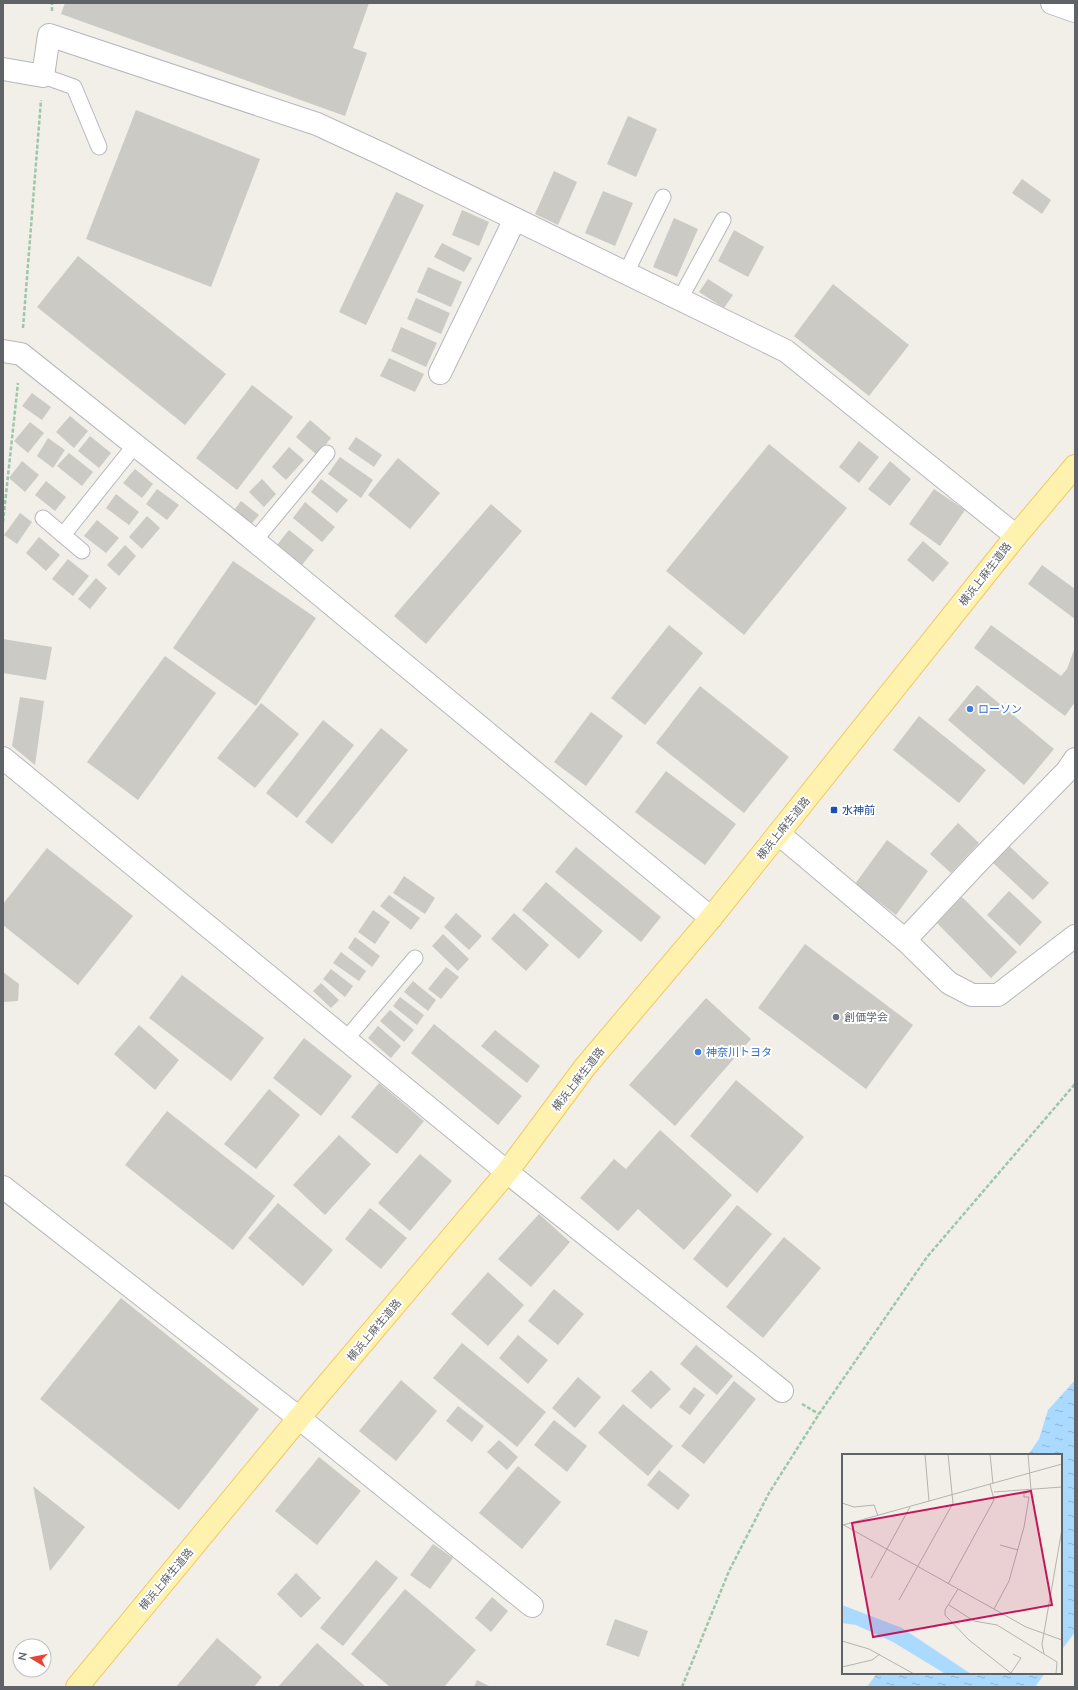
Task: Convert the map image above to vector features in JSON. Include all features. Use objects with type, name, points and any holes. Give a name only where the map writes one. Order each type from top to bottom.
[{"type":"main road","name":"横浜上麻生道路","points":[[76,1687],[299,1418],[507,1172],[585,1067],[711,918],[1016,536],[1075,466]]},
{"type":"street","points":[[1052,3],[1075,11]]},
{"type":"street","points":[[3,70],[43,76],[49,36],[317,124],[786,351],[1016,536]]},
{"type":"street","points":[[440,373],[515,219]]},
{"type":"street","points":[[11,352],[135,445],[254,540],[711,918]]},
{"type":"street","points":[[3,758],[507,1172],[782,1391]]},
{"type":"street","points":[[905,940],[979,861],[1067,771],[1075,759]]},
{"type":"street","points":[[779,834],[905,940],[949,983],[972,996],[998,995],[1075,936]]},
{"type":"street","points":[[3,1187],[299,1418],[532,1606]]},
{"type":"lane","points":[[43,76],[74,87],[99,148]]},
{"type":"lane","points":[[626,273],[663,197]]},
{"type":"lane","points":[[680,299],[723,220]]},
{"type":"lane","points":[[63,535],[135,445]]},
{"type":"lane","points":[[254,540],[327,453]]},
{"type":"lane","points":[[43,518],[82,551]]},
{"type":"lane","points":[[346,1039],[415,958]]},
{"type":"path","points":[[3,522],[11,352],[43,76]]},
{"type":"path","points":[[682,1687],[729,1571],[769,1493],[819,1414],[927,1257],[1075,1084]]},
{"type":"water","points":[[1075,1380],[1075,1632],[1062,1650],[1062,1454],[1029,1454],[1039,1439],[1048,1410]]},
{"type":"water","points":[[876,1674],[1044,1674],[1035,1687],[867,1687]]},
{"type":"building","points":[[65,3],[369,3],[353,48],[367,53],[345,116],[61,14]]},
{"type":"building","points":[[136,110],[260,159],[211,287],[86,239]]},
{"type":"building","points":[[628,116],[657,129],[636,177],[607,164]]},
{"type":"building","points":[[554,171],[577,182],[558,225],[535,214]]},
{"type":"building","points":[[1022,179],[1051,200],[1042,214],[1012,193]]},
{"type":"building","points":[[603,191],[633,203],[615,246],[585,233]]},
{"type":"building","points":[[396,192],[424,205],[366,325],[339,312]]},
{"type":"building","points":[[462,210],[489,222],[479,246],[452,235]]},
{"type":"building","points":[[674,218],[698,229],[677,277],[653,267]]},
{"type":"building","points":[[734,230],[764,247],[748,277],[718,261]]},
{"type":"building","points":[[442,243],[472,258],[464,272],[434,257]]},
{"type":"building","points":[[78,256],[226,374],[185,425],[37,307]]},
{"type":"building","points":[[428,267],[462,282],[451,307],[417,292]]},
{"type":"building","points":[[708,279],[733,295],[724,308],[699,292]]},
{"type":"building","points":[[833,284],[909,345],[869,396],[794,336]]},
{"type":"building","points":[[416,298],[450,313],[441,334],[407,319]]},
{"type":"building","points":[[401,327],[437,343],[426,367],[391,351]]},
{"type":"building","points":[[389,358],[424,374],[415,392],[380,376]]},
{"type":"building","points":[[252,385],[293,417],[237,490],[196,458]]},
{"type":"building","points":[[32,393],[51,407],[42,420],[22,406]]},
{"type":"building","points":[[70,416],[88,431],[74,448],[56,432]]},
{"type":"building","points":[[310,420],[331,438],[317,455],[296,437]]},
{"type":"building","points":[[30,422],[44,433],[28,453],[14,441]]},
{"type":"building","points":[[90,436],[111,453],[99,468],[78,451]]},
{"type":"building","points":[[356,437],[382,455],[374,467],[348,449]]},
{"type":"building","points":[[48,438],[65,450],[53,468],[37,456]]},
{"type":"building","points":[[859,441],[879,457],[859,483],[839,467]]},
{"type":"building","points":[[769,444],[847,508],[744,635],[666,571]]},
{"type":"building","points":[[289,447],[304,460],[286,480],[272,467]]},
{"type":"building","points":[[69,453],[93,472],[82,486],[57,466]]},
{"type":"building","points":[[340,457],[373,480],[361,498],[328,474]]},
{"type":"building","points":[[398,458],[440,493],[410,529],[368,495]]},
{"type":"building","points":[[22,461],[39,475],[25,492],[9,478]]},
{"type":"building","points":[[890,461],[911,479],[890,506],[868,489]]},
{"type":"building","points":[[135,469],[153,484],[142,498],[123,483]]},
{"type":"building","points":[[262,479],[276,494],[264,507],[249,492]]},
{"type":"building","points":[[321,479],[348,500],[337,513],[311,492]]},
{"type":"building","points":[[46,481],[66,497],[55,511],[35,495]]},
{"type":"building","points":[[157,489],[179,505],[167,520],[146,504]]},
{"type":"building","points":[[934,489],[965,510],[940,546],[909,524]]},
{"type":"building","points":[[116,494],[139,512],[129,525],[106,508]]},
{"type":"building","points":[[241,501],[259,515],[249,527],[232,513]]},
{"type":"building","points":[[305,502],[335,527],[322,542],[293,518]]},
{"type":"building","points":[[491,504],[522,531],[426,644],[394,616]]},
{"type":"building","points":[[20,513],[32,522],[17,544],[4,535]]},
{"type":"building","points":[[147,516],[160,528],[142,549],[129,537]]},
{"type":"building","points":[[97,520],[119,538],[106,553],[84,536]]},
{"type":"building","points":[[289,530],[314,550],[302,565],[277,545]]},
{"type":"building","points":[[39,537],[60,555],[46,571],[26,553]]},
{"type":"building","points":[[923,541],[949,563],[933,582],[907,560]]},
{"type":"building","points":[[125,545],[136,556],[119,576],[107,565]]},
{"type":"building","points":[[68,559],[89,576],[73,596],[52,579]]},
{"type":"building","points":[[233,561],[316,618],[256,706],[173,648]]},
{"type":"building","points":[[1042,565],[1075,589],[1075,619],[1028,584]]},
{"type":"building","points":[[96,578],[107,588],[90,609],[78,599]]},
{"type":"building","points":[[669,625],[703,653],[645,725],[611,698]]},
{"type":"building","points":[[991,625],[1061,676],[1067,669],[1075,647],[1075,702],[1065,716],[974,648]]},
{"type":"building","points":[[3,639],[52,647],[46,680],[3,673]]},
{"type":"building","points":[[165,656],[216,693],[138,800],[87,762]]},
{"type":"building","points":[[977,685],[1054,749],[1024,785],[948,720]]},
{"type":"building","points":[[700,686],[789,757],[744,813],[656,743]]},
{"type":"building","points":[[20,697],[44,701],[35,765],[12,746]]},
{"type":"building","points":[[261,703],[299,734],[255,788],[217,758]]},
{"type":"building","points":[[591,712],[623,736],[586,786],[554,762]]},
{"type":"building","points":[[919,716],[986,770],[959,803],[893,750]]},
{"type":"building","points":[[323,720],[354,745],[297,818],[266,793]]},
{"type":"building","points":[[381,728],[408,750],[332,844],[305,822]]},
{"type":"building","points":[[666,771],[736,824],[705,865],[635,812]]},
{"type":"building","points":[[958,823],[979,843],[951,873],[930,854]]},
{"type":"building","points":[[887,840],[928,871],[896,915],[855,884]]},
{"type":"building","points":[[1008,845],[1049,883],[1033,900],[992,862]]},
{"type":"building","points":[[576,847],[661,917],[641,942],[555,872]]},
{"type":"building","points":[[47,848],[133,916],[78,985],[3,925],[3,904]]},
{"type":"building","points":[[404,876],[435,898],[425,914],[393,893]]},
{"type":"building","points":[[546,882],[603,931],[579,959],[522,910]]},
{"type":"building","points":[[1009,891],[1042,922],[1020,946],[987,915]]},
{"type":"building","points":[[389,895],[420,918],[411,930],[380,906]]},
{"type":"building","points":[[962,897],[1017,952],[991,978],[937,923]]},
{"type":"building","points":[[373,910],[390,922],[375,944],[358,932]]},
{"type":"building","points":[[456,913],[482,936],[469,950],[444,927]]},
{"type":"building","points":[[514,913],[549,945],[526,971],[491,939]]},
{"type":"building","points":[[443,934],[469,959],[458,971],[432,946]]},
{"type":"building","points":[[355,937],[380,956],[372,967],[348,948]]},
{"type":"building","name":"創価学会","points":[[805,944],[913,1025],[866,1089],[758,1008]]},
{"type":"building","points":[[341,952],[366,971],[359,981],[333,963]]},
{"type":"building","points":[[446,967],[459,977],[441,999],[428,989]]},
{"type":"building","points":[[331,969],[353,986],[345,997],[323,979]]},
{"type":"building","points":[[3,972],[19,984],[18,1001],[3,1002]]},
{"type":"building","points":[[182,975],[264,1038],[231,1081],[149,1018]]},
{"type":"building","points":[[413,981],[436,1000],[428,1011],[404,992]]},
{"type":"building","points":[[321,983],[339,1000],[331,1008],[313,991]]},
{"type":"building","points":[[400,997],[424,1015],[417,1025],[393,1006]]},
{"type":"building","points":[[706,998],[751,1039],[675,1126],[629,1085]]},
{"type":"building","points":[[390,1010],[414,1030],[404,1042],[380,1021]]},
{"type":"building","points":[[434,1024],[522,1096],[498,1125],[411,1053]]},
{"type":"building","points":[[139,1025],[179,1060],[155,1090],[114,1054]]},
{"type":"building","points":[[378,1026],[401,1046],[391,1058],[368,1038]]},
{"type":"building","points":[[495,1030],[540,1066],[527,1083],[481,1046]]},
{"type":"building","points":[[304,1038],[352,1076],[321,1116],[273,1078]]},
{"type":"building","points":[[736,1080],[804,1137],[757,1193],[690,1136]]},
{"type":"building","points":[[379,1083],[424,1121],[397,1154],[351,1117]]},
{"type":"building","points":[[269,1089],[300,1115],[256,1169],[224,1144]]},
{"type":"building","points":[[167,1111],[275,1196],[233,1250],[125,1165]]},
{"type":"building","points":[[660,1130],[732,1195],[684,1250],[638,1209],[618,1231],[580,1198],[614,1159],[626,1169]]},
{"type":"building","points":[[339,1135],[371,1164],[325,1215],[293,1185]]},
{"type":"building","points":[[420,1154],[452,1181],[410,1231],[378,1203]]},
{"type":"building","points":[[278,1203],[333,1250],[303,1286],[248,1238]]},
{"type":"building","points":[[737,1205],[772,1234],[727,1288],[693,1259]]},
{"type":"building","points":[[370,1208],[407,1238],[381,1269],[345,1239]]},
{"type":"building","points":[[539,1214],[570,1242],[531,1287],[498,1259]]},
{"type":"building","points":[[784,1237],[821,1268],[763,1338],[726,1307]]},
{"type":"building","points":[[488,1272],[524,1305],[488,1346],[451,1314]]},
{"type":"building","points":[[554,1289],[584,1314],[558,1345],[528,1321]]},
{"type":"building","points":[[121,1298],[259,1409],[179,1510],[40,1399]]},
{"type":"building","points":[[518,1335],[548,1360],[528,1384],[499,1358]]},
{"type":"building","points":[[462,1343],[546,1412],[517,1447],[433,1378]]},
{"type":"building","points":[[696,1345],[733,1376],[717,1395],[680,1364]]},
{"type":"building","points":[[651,1370],[671,1389],[651,1409],[631,1391]]},
{"type":"building","points":[[578,1377],[601,1397],[575,1428],[552,1408]]},
{"type":"building","points":[[401,1380],[437,1411],[396,1461],[359,1431]]},
{"type":"building","points":[[734,1381],[756,1399],[704,1464],[681,1446]]},
{"type":"building","points":[[694,1387],[705,1395],[690,1415],[679,1407]]},
{"type":"building","points":[[623,1404],[673,1446],[648,1476],[598,1433]]},
{"type":"building","points":[[458,1406],[484,1426],[472,1442],[446,1421]]},
{"type":"building","points":[[554,1420],[587,1446],[567,1472],[534,1445]]},
{"type":"building","points":[[499,1440],[518,1457],[507,1470],[487,1452]]},
{"type":"building","points":[[319,1457],[361,1491],[317,1545],[275,1511]]},
{"type":"building","points":[[518,1466],[561,1502],[522,1549],[479,1513]]},
{"type":"building","points":[[659,1470],[690,1495],[678,1510],[647,1485]]},
{"type":"building","points":[[33,1486],[85,1527],[50,1571]]},
{"type":"building","points":[[433,1544],[453,1558],[430,1589],[410,1575]]},
{"type":"building","points":[[376,1560],[398,1578],[343,1646],[320,1628]]},
{"type":"building","points":[[296,1573],[321,1598],[301,1618],[277,1594]]},
{"type":"building","points":[[405,1589],[476,1650],[444,1687],[390,1687],[351,1654]]},
{"type":"building","points":[[492,1597],[508,1611],[491,1632],[475,1618]]},
{"type":"building","points":[[615,1619],[648,1631],[639,1657],[606,1645]]},
{"type":"building","points":[[217,1638],[262,1677],[254,1687],[176,1687]]},
{"type":"building","points":[[317,1643],[366,1687],[278,1687]]},
{"type":"building","points":[[477,1680],[491,1687],[474,1687]]},
{"type":"place","name":"ローソン","points":[[970,709]]},
{"type":"place","name":"水神前","points":[[834,810]]},
{"type":"place","name":"創価学会","points":[[836,1017]]},
{"type":"place","name":"神奈川トヨタ","points":[[698,1052]]}]
